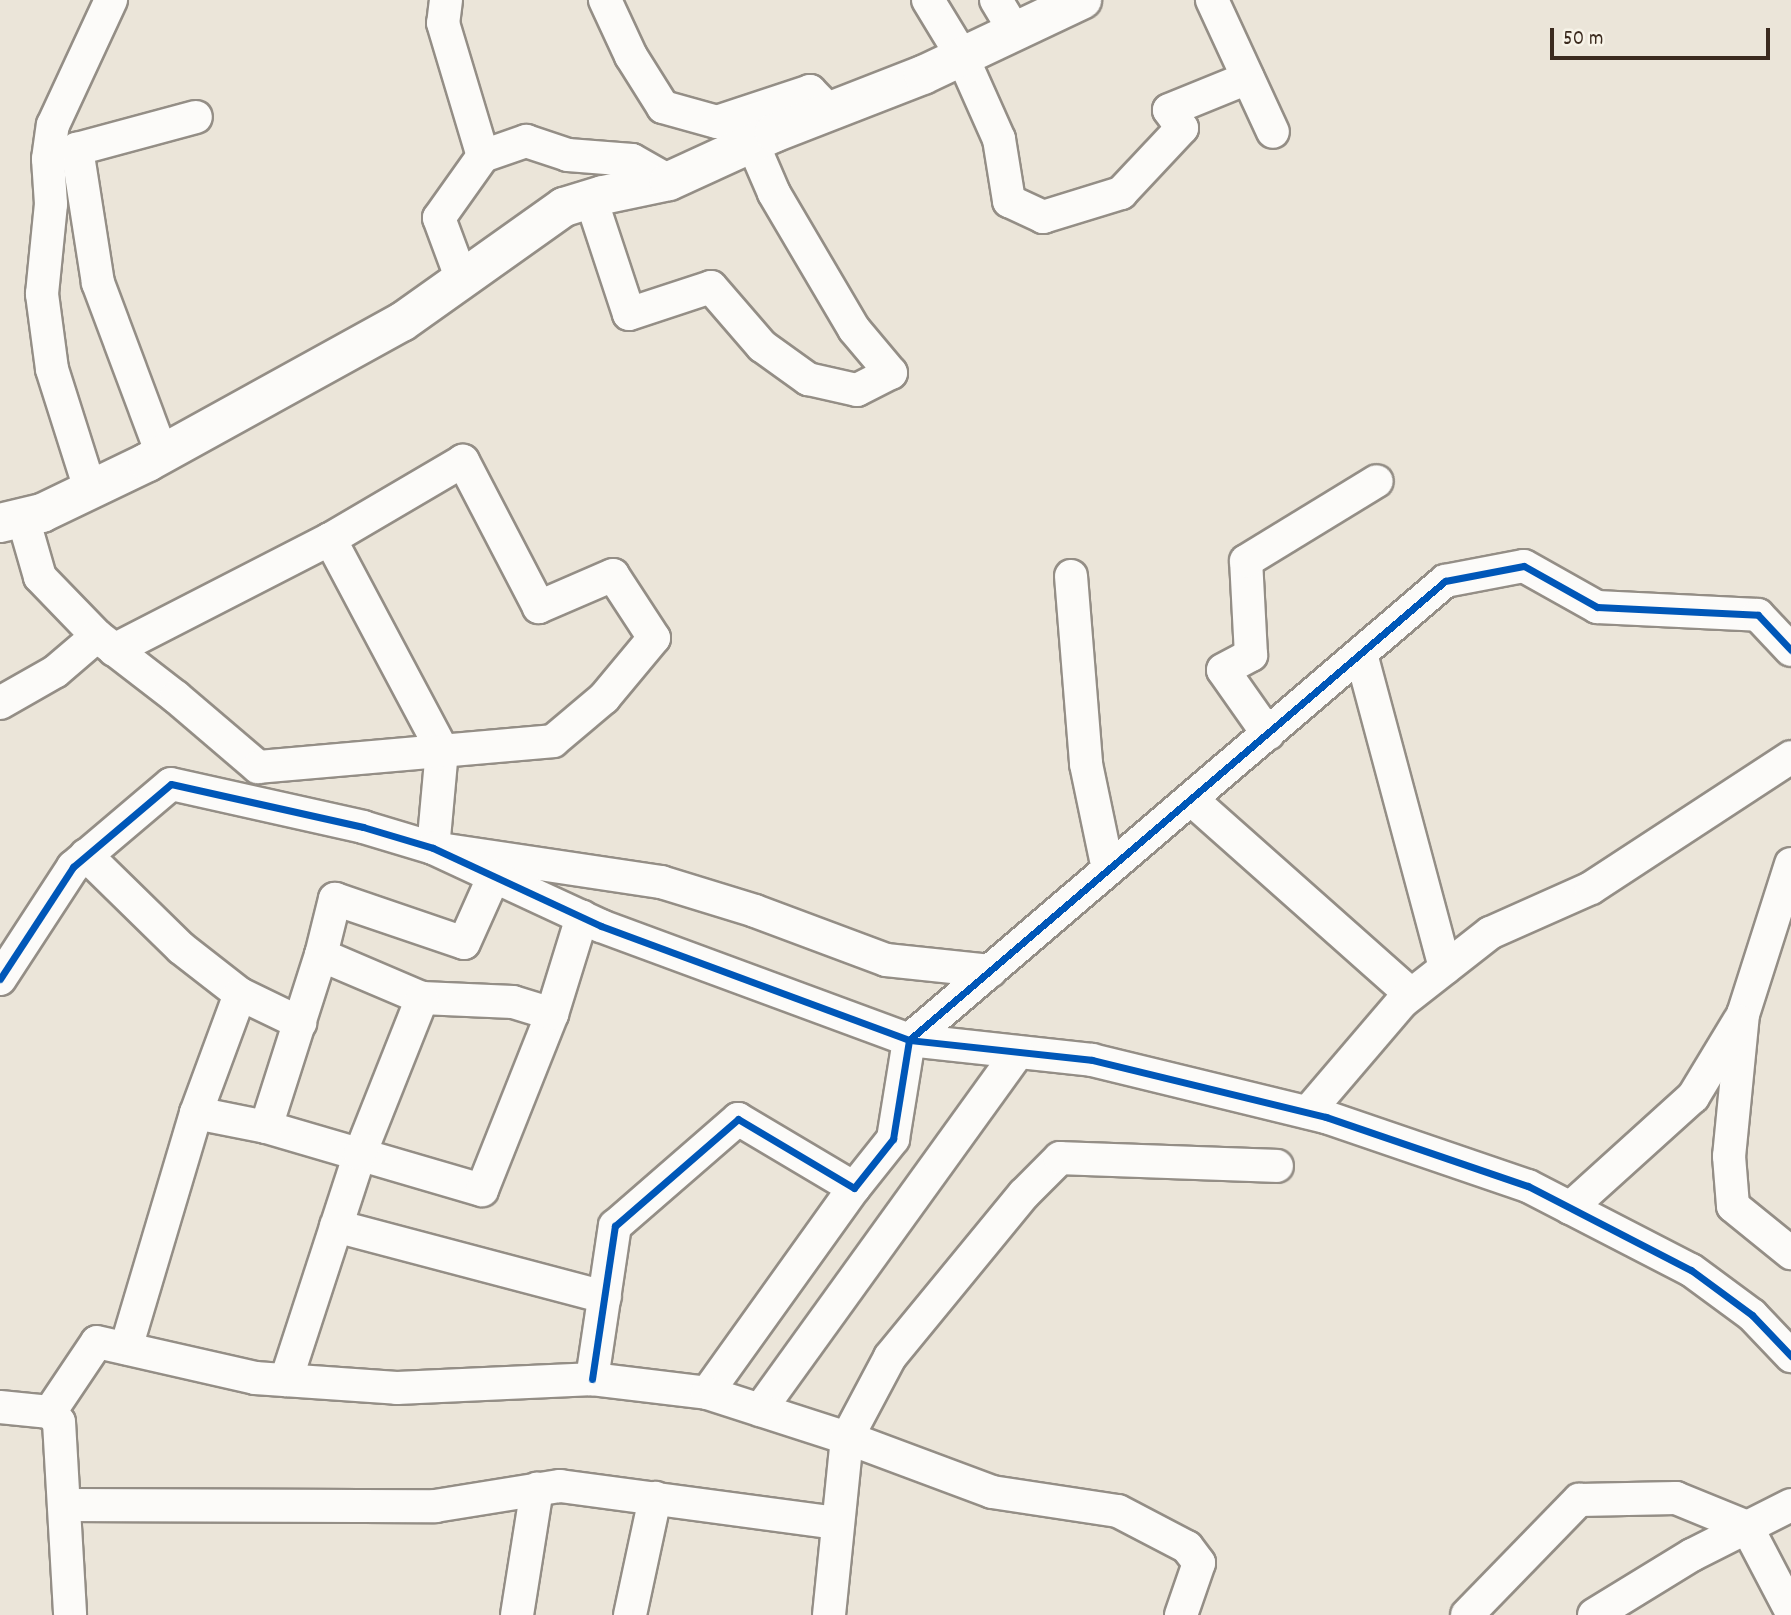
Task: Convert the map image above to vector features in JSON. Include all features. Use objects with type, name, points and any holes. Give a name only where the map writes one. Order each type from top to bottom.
[{"type":"street","points":[[90,489],[52,369],[42,294],[51,204],[48,159],[53,125],[111,0]]},
{"type":"street","points":[[446,0],[443,23],[483,156]]},
{"type":"street","points":[[605,0],[631,56],[663,107],[717,122],[810,91],[829,111]]},
{"type":"street","points":[[928,0],[962,56],[999,139],[1009,201],[1043,217],[1121,193],[1182,128],[1169,110],[1248,79]]},
{"type":"street","points":[[0,703],[105,643],[331,538],[463,461],[539,607],[613,575],[654,638],[604,698],[553,741],[258,767],[176,697],[105,643],[40,577],[11,520],[41,513],[162,454],[402,322],[564,207],[669,181],[752,142],[923,75],[962,56],[1006,16],[1082,0]]},
{"type":"street","points":[[1212,0],[1273,132]]},
{"type":"street","points":[[162,454],[98,283],[77,149],[196,117]]},
{"type":"street","points":[[462,280],[439,218],[483,156],[526,141],[568,155],[632,160],[669,181]]},
{"type":"street","points":[[591,199],[629,314],[711,287],[762,346],[808,379],[857,390],[891,373],[854,329],[774,193],[752,142]]},
{"type":"street","points":[[1268,733],[1223,670],[1251,655],[1246,561],[1377,481]]},
{"type":"street","points":[[331,538],[442,750],[433,848]]},
{"type":"street","points":[[707,1393],[892,1139],[909,1040],[1445,581],[1524,566],[1597,607],[1758,615],[1791,650]]},
{"type":"street","points":[[1071,576],[1086,764],[1108,869]]},
{"type":"street","points":[[1361,654],[1445,968]]},
{"type":"street","points":[[1308,1112],[1411,994],[1490,933],[1591,888],[1791,757]]},
{"type":"street","points":[[3,970],[73,867],[171,784],[363,827],[433,848],[582,917],[909,1040],[1092,1060],[1308,1112],[1528,1186],[1691,1270],[1752,1315],[1791,1356]]},
{"type":"street","points":[[1191,799],[1411,994]]},
{"type":"street","points":[[433,848],[661,882],[755,911],[886,960],[990,971]]},
{"type":"street","points":[[86,855],[181,948],[240,994],[300,1023]]},
{"type":"street","points":[[1791,864],[1743,1014],[1729,1157],[1733,1206],[1791,1253]]},
{"type":"street","points":[[266,1127],[321,955],[335,899],[464,943],[494,876]]},
{"type":"street","points":[[196,1113],[266,1127],[482,1189],[552,1014],[582,917]]},
{"type":"street","points":[[321,955],[422,998],[513,1002],[552,1014]]},
{"type":"street","points":[[126,1348],[196,1113],[240,994]]},
{"type":"street","points":[[286,1380],[360,1154],[422,998]]},
{"type":"street","points":[[1570,1208],[1693,1097],[1743,1014]]},
{"type":"street","points":[[760,1410],[1018,1052]]},
{"type":"street","points":[[592,1378],[615,1226],[737,1119],[854,1188]]},
{"type":"street","points":[[830,1615],[847,1438],[890,1357],[1024,1194],[1060,1158],[1277,1166]]},
{"type":"street","points":[[336,1226],[605,1297]]},
{"type":"street","points":[[50,1412],[97,1342],[255,1378],[397,1388],[592,1378],[707,1393],[847,1438],[992,1492],[1118,1511],[1187,1547],[1199,1563],[1181,1615]]},
{"type":"street","points":[[0,1407],[50,1412],[59,1422],[70,1615]]},
{"type":"street","points":[[64,1505],[435,1506],[560,1486],[838,1523]]},
{"type":"street","points":[[517,1615],[537,1489]]},
{"type":"street","points":[[630,1615],[655,1498]]},
{"type":"street","points":[[1467,1615],[1579,1500],[1676,1498],[1747,1527],[1791,1611]]},
{"type":"street","points":[[1594,1615],[1692,1555],[1791,1505]]},
{"type":"cycle path","points":[[592,1379],[615,1226],[738,1119],[854,1188],[893,1139],[909,1040],[1445,581],[1524,566],[1597,607],[1758,615],[1791,650]]},
{"type":"cycle path","points":[[0,979],[73,867],[171,784],[363,827],[433,848],[601,926],[909,1040],[1092,1060],[1326,1117],[1528,1186],[1691,1270],[1752,1315],[1791,1356]]}]
